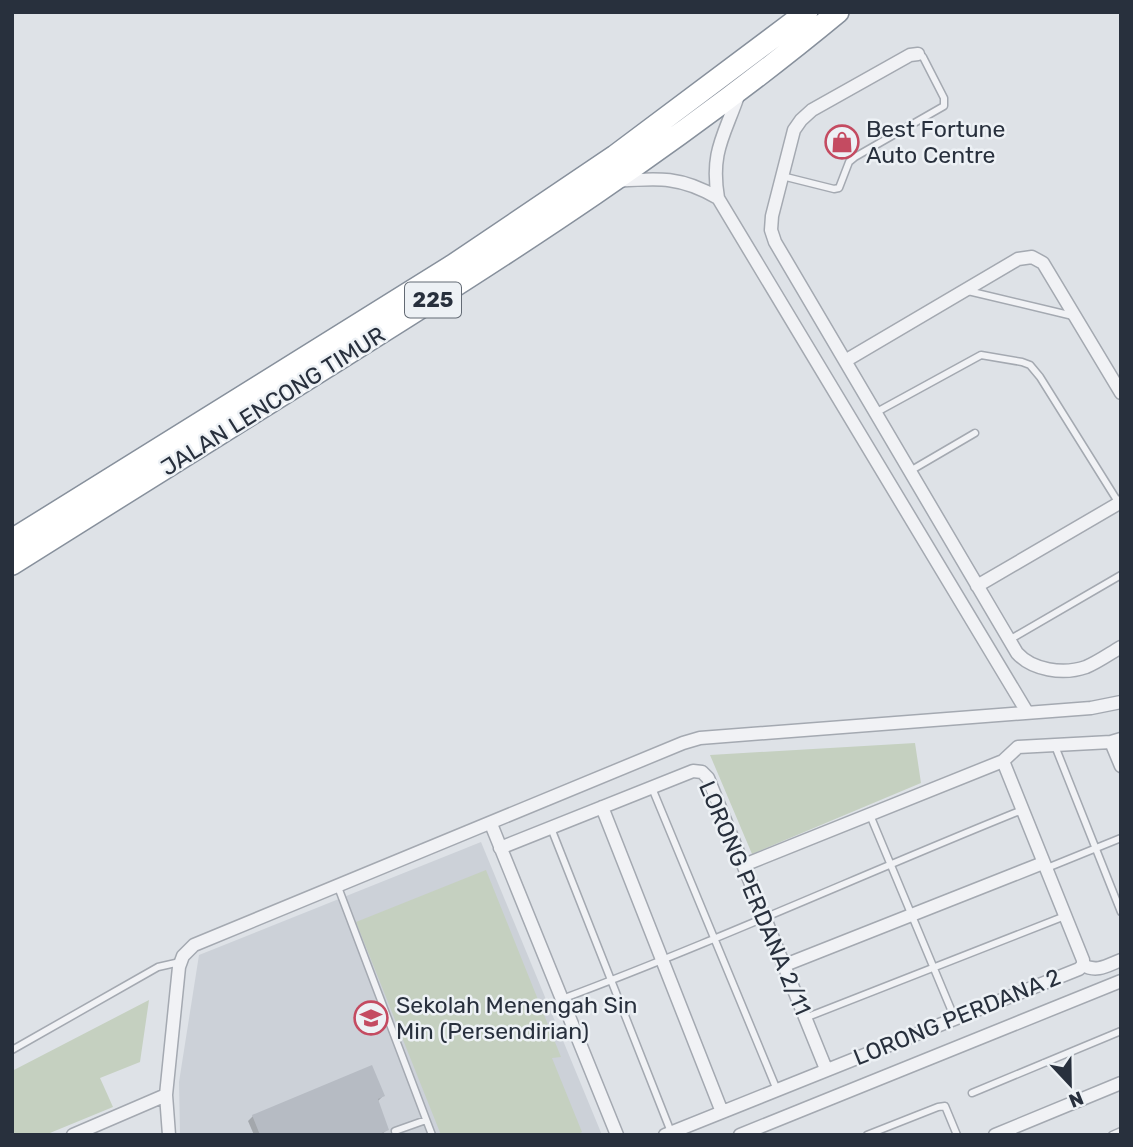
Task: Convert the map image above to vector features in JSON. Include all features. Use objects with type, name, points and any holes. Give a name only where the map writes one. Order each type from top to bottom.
[{"type":"highway","name":"JALAN LENCONG TIMUR","points":[[12,540],[452,266],[615,156],[807,12]]},
{"type":"highway","name":"JALAN LENCONG TIMUR","points":[[12,564],[458,285],[615,182],[740,90],[838,12]]},
{"type":"street","points":[[918,54],[910,55],[812,110],[801,120],[794,130],[772,216],[771,230],[775,242],[1009,640],[1025,662],[1036,667],[1083,668],[1121,647]]},
{"type":"street","points":[[740,90],[716,155],[714,173],[718,198],[1027,712]]},
{"type":"street","points":[[615,182],[672,180],[697,186],[718,198]]},
{"type":"street","points":[[845,361],[1018,260],[1032,257],[1043,263],[1121,393]]},
{"type":"street","points":[[891,482],[910,471]]},
{"type":"street","points":[[977,586],[1120,504]]},
{"type":"street","points":[[169,1135],[166,1095],[180,962],[194,945],[700,738],[1091,708],[1121,702]]},
{"type":"street","points":[[744,865],[1003,761],[1018,747],[1116,740],[1121,766]]},
{"type":"street","name":"LORONG PERDANA 2","points":[[668,1134],[1083,965],[1003,761]]},
{"type":"street","name":"LORONG PERDANA 2/11","points":[[500,848],[693,771],[702,772],[708,778],[826,1069]]},
{"type":"street","points":[[602,807],[722,1112]]},
{"type":"street","points":[[491,824],[614,1134]]},
{"type":"street","points":[[785,965],[1044,866]]},
{"type":"street","points":[[1083,965],[1100,969],[1121,960]]},
{"type":"street","points":[[740,1135],[1121,981]]},
{"type":"street","points":[[995,1135],[1121,1083]]},
{"type":"street","points":[[73,1135],[166,1095]]},
{"type":"lane","points":[[782,176],[834,190],[839,188],[849,162],[855,157],[944,106],[944,97],[923,57],[918,54]]},
{"type":"lane","points":[[966,290],[1075,317]]},
{"type":"lane","points":[[875,413],[981,355],[1022,362],[1030,365],[1040,377],[1120,504]]},
{"type":"lane","points":[[910,471],[975,433]]},
{"type":"lane","points":[[1009,640],[1121,575]]},
{"type":"lane","points":[[1055,746],[1121,912]]},
{"type":"lane","points":[[652,787],[777,1090]]},
{"type":"lane","points":[[562,999],[1022,810]]},
{"type":"lane","points":[[870,814],[955,1019]]},
{"type":"lane","points":[[550,828],[668,1134]]},
{"type":"lane","points":[[1044,866],[1121,838]]},
{"type":"lane","points":[[338,887],[432,1135]]},
{"type":"lane","points":[[805,1018],[1065,916]]},
{"type":"lane","points":[[12,1050],[158,967],[180,962]]},
{"type":"lane","points":[[972,1093],[1121,1031]]},
{"type":"lane","points":[[867,1135],[945,1106],[957,1135]]},
{"type":"lane","points":[[387,1135],[426,1120]]},
{"type":"lane","points":[[1112,1135],[1121,1131]]},
{"type":"shaded area","name":"Sekolah Menengah Sin Min (Persendirian)","points":[[481,842],[602,1135],[180,1135],[179,1082],[199,955]]},
{"type":"green space","points":[[915,743],[921,783],[752,854],[710,755]]},
{"type":"green space","points":[[486,870],[561,1057],[552,1058],[582,1132],[576,1135],[441,1135],[356,922]]},
{"type":"green space","points":[[149,1000],[140,1062],[100,1078],[113,1107],[45,1135],[12,1135],[12,1071]]},
{"type":"building","points":[[372,1065],[385,1096],[378,1099],[389,1130],[377,1135],[260,1135],[252,1115]]},
{"type":"place","name":"Best Fortune Auto Centre","points":[[842,142]]},
{"type":"place","name":"Sekolah Menengah Sin Min (Persendirian)","points":[[371,1018]]}]
